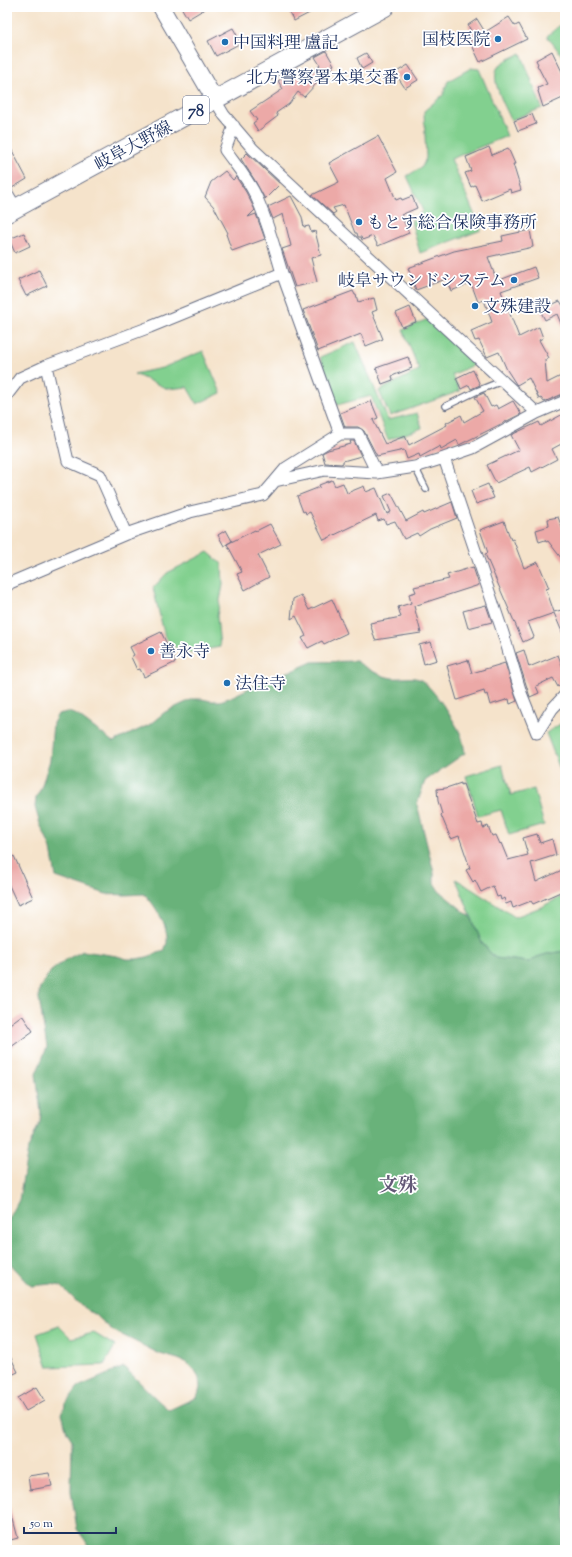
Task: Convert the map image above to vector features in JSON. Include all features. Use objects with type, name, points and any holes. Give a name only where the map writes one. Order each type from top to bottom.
[{"type":"main road","points":[[161,7],[215,100]]},
{"type":"main road","name":"岐阜大野線","points":[[11,210],[385,7]]},
{"type":"street","points":[[215,100],[253,149],[537,413]]},
{"type":"street","points":[[234,126],[225,150],[254,192],[266,220],[282,273],[340,434]]},
{"type":"street","points":[[7,193],[11,210]]},
{"type":"street","points":[[7,395],[20,378],[46,366],[150,327],[282,273]]},
{"type":"street","points":[[46,366],[68,461],[100,475],[126,534]]},
{"type":"street","points":[[275,481],[325,470],[377,473],[415,467],[473,448],[537,413],[565,401]]},
{"type":"street","points":[[8,582],[126,534],[190,512],[263,495],[286,468],[340,434],[358,434],[377,473]]},
{"type":"street","points":[[444,458],[501,626],[521,693],[538,733],[552,709],[565,695]]},
{"type":"lane","points":[[446,406],[477,390],[502,381]]},
{"type":"lane","points":[[415,467],[426,488]]},
{"type":"green space","points":[[565,21],[565,55],[563,57],[547,36]]},
{"type":"green space","points":[[521,53],[542,108],[511,120],[498,91],[496,83],[497,69],[501,64]]},
{"type":"green space","points":[[471,68],[479,69],[507,136],[451,159],[481,230],[420,253],[411,221],[423,211],[407,176],[422,167],[426,158],[424,111],[443,95],[448,81]]},
{"type":"green space","points":[[430,318],[477,363],[452,375],[460,391],[390,416],[379,391],[419,370],[403,330]]},
{"type":"green space","points":[[355,342],[388,420],[417,413],[422,428],[388,440],[371,396],[337,405],[320,357]]},
{"type":"green space","points":[[203,351],[221,393],[197,404],[187,387],[168,389],[134,374],[162,368]]},
{"type":"green space","points":[[208,552],[222,564],[223,585],[217,616],[220,647],[182,654],[165,637],[153,588],[167,573]]},
{"type":"green space","points":[[356,661],[378,674],[392,678],[416,678],[424,682],[443,704],[461,735],[465,753],[425,781],[417,804],[434,873],[434,883],[439,891],[471,917],[482,943],[495,958],[530,962],[537,957],[565,951],[565,1550],[91,1550],[77,1529],[71,1491],[72,1440],[67,1432],[62,1414],[65,1405],[78,1387],[124,1367],[169,1410],[197,1397],[200,1388],[199,1378],[187,1363],[160,1354],[112,1330],[98,1317],[81,1306],[61,1286],[51,1284],[31,1286],[7,1260],[7,1223],[19,1200],[28,1149],[40,1122],[41,1113],[36,1074],[47,1047],[39,999],[39,990],[50,972],[65,960],[83,951],[127,959],[136,959],[164,951],[167,942],[166,929],[160,916],[144,894],[106,894],[56,877],[51,849],[40,824],[35,807],[36,798],[41,788],[50,760],[53,723],[58,714],[68,712],[77,715],[113,742],[149,725],[165,712],[193,699],[220,701],[274,676],[294,670],[312,662]]},
{"type":"green space","points":[[565,721],[565,771],[561,772],[546,733]]},
{"type":"green space","points":[[502,765],[511,795],[534,789],[544,825],[509,835],[501,810],[478,816],[466,776]]},
{"type":"green space","points":[[456,879],[515,917],[541,907],[565,895],[565,951],[537,957],[530,962],[495,958],[482,943]]},
{"type":"green space","points":[[59,1326],[71,1338],[94,1333],[115,1346],[104,1365],[48,1367],[37,1334]]},
{"type":"building","points":[[181,7],[208,7],[188,19]]},
{"type":"building","points":[[286,7],[321,7],[294,21]]},
{"type":"building","name":"国枝医院","points":[[509,17],[515,26],[519,24],[527,39],[480,62],[470,41],[472,40],[469,36],[471,31],[468,25],[477,19],[485,32]]},
{"type":"building","name":"中国料理 盧記","points":[[233,28],[241,43],[216,56],[208,41]]},
{"type":"building","points":[[326,51],[334,65],[332,66],[333,68],[328,71],[304,97],[298,92],[289,104],[276,113],[278,116],[258,131],[253,123],[257,120],[250,111],[283,89],[278,81],[299,68],[307,78],[320,65],[315,57]]},
{"type":"building","points":[[552,51],[565,78],[565,97],[543,107],[538,88],[547,84],[536,60]]},
{"type":"building","points":[[366,53],[372,63],[362,69],[357,58]]},
{"type":"building","name":"北方警察署本巣交番","points":[[408,65],[418,80],[405,88],[395,73]]},
{"type":"building","points":[[532,114],[536,124],[518,131],[514,121]]},
{"type":"building","points":[[378,136],[397,172],[387,178],[396,200],[401,198],[402,200],[412,196],[417,208],[401,215],[409,233],[378,246],[373,236],[362,240],[361,237],[358,237],[344,205],[333,208],[336,212],[333,214],[312,195],[339,182],[329,163]]},
{"type":"building","points":[[7,141],[27,179],[12,188],[7,179]]},
{"type":"building","points":[[489,147],[492,155],[508,148],[515,164],[513,164],[521,190],[511,193],[510,189],[482,201],[475,185],[471,187],[465,173],[471,171],[466,157]]},
{"type":"building","points":[[247,153],[280,184],[265,199],[241,159]]},
{"type":"building","points":[[225,171],[233,180],[236,177],[246,192],[255,210],[248,217],[256,214],[265,239],[232,251],[226,234],[228,233],[214,207],[205,197],[211,182]]},
{"type":"building","points":[[291,196],[302,217],[304,227],[309,226],[311,232],[315,231],[321,255],[311,258],[317,282],[295,287],[282,249],[291,246],[283,214],[273,219],[268,207]]},
{"type":"building","points":[[530,230],[533,247],[488,257],[497,281],[534,267],[538,278],[501,291],[519,337],[539,327],[543,338],[539,340],[549,358],[545,360],[547,383],[565,374],[565,393],[544,402],[541,398],[539,399],[529,378],[517,385],[507,370],[499,352],[487,357],[479,340],[475,341],[471,331],[492,322],[484,300],[478,302],[471,283],[451,291],[446,279],[416,290],[408,268],[454,251],[503,241],[502,236]]},
{"type":"building","points":[[24,233],[30,246],[15,253],[9,239]]},
{"type":"building","points":[[39,270],[47,286],[26,296],[18,280]]},
{"type":"building","points":[[353,291],[358,302],[374,298],[377,310],[372,312],[383,339],[366,346],[361,334],[318,351],[303,310]]},
{"type":"building","points":[[560,301],[565,309],[565,333],[557,314],[545,320],[540,310]]},
{"type":"building","points":[[410,307],[416,322],[402,327],[396,313]]},
{"type":"building","points":[[408,357],[412,368],[392,376],[393,380],[382,384],[376,368]]},
{"type":"building","points":[[473,370],[480,385],[471,389],[469,385],[461,389],[456,378]]},
{"type":"building","points":[[484,393],[491,407],[496,405],[498,409],[513,401],[521,414],[459,445],[457,440],[441,449],[440,446],[420,457],[419,454],[407,459],[404,450],[377,456],[364,431],[358,427],[345,427],[340,413],[371,401],[378,418],[373,420],[385,444],[405,436],[409,445],[447,425],[446,423],[461,415],[464,422],[483,411],[475,397]]},
{"type":"building","points":[[565,413],[565,442],[552,449],[557,459],[532,472],[530,467],[496,483],[487,465],[519,450],[511,435],[539,422],[541,426]]},
{"type":"building","points":[[350,441],[354,441],[361,456],[343,461],[341,464],[325,463],[322,453],[351,444]]},
{"type":"building","points":[[332,480],[335,486],[343,483],[347,493],[364,486],[366,492],[376,488],[387,514],[391,512],[384,496],[391,493],[406,521],[423,512],[424,514],[452,502],[457,518],[430,529],[419,536],[417,533],[404,539],[395,521],[386,524],[384,519],[378,521],[376,515],[324,540],[310,512],[306,514],[305,511],[303,512],[297,496],[320,487],[319,485]]},
{"type":"building","points":[[488,484],[494,498],[476,504],[471,491]]},
{"type":"building","points":[[558,517],[565,536],[565,563],[548,541],[546,542],[545,540],[539,542],[536,530],[549,526],[548,519]]},
{"type":"building","points":[[504,521],[511,540],[513,539],[524,568],[538,562],[549,588],[546,589],[554,612],[565,609],[565,639],[554,613],[528,622],[534,637],[523,642],[485,554],[488,553],[480,530]]},
{"type":"building","points":[[270,524],[281,544],[258,555],[269,577],[245,590],[237,574],[242,572],[227,544]]},
{"type":"building","points":[[226,530],[232,541],[224,546],[218,535]]},
{"type":"building","points":[[473,567],[479,585],[414,606],[421,633],[375,640],[370,623],[401,617],[398,607],[411,603],[409,594],[416,592],[414,587],[449,579],[447,575]]},
{"type":"building","points":[[301,595],[309,610],[332,599],[347,633],[324,644],[322,641],[308,648],[302,638],[306,636],[296,616],[291,619],[293,599]]},
{"type":"building","points":[[486,605],[492,622],[468,628],[463,611]]},
{"type":"building","name":"善永寺","points":[[161,632],[176,662],[144,677],[140,669],[137,670],[131,657],[134,655],[130,647]]},
{"type":"building","points":[[431,642],[437,660],[424,664],[419,645]]},
{"type":"building","points":[[524,650],[529,667],[558,655],[565,673],[565,681],[558,687],[553,678],[536,686],[539,693],[530,697],[516,653]]},
{"type":"building","points":[[468,660],[472,673],[505,663],[517,701],[510,704],[509,699],[490,705],[487,694],[485,695],[484,691],[457,700],[447,666]]},
{"type":"building","points":[[461,783],[461,785],[463,784],[478,824],[482,823],[483,828],[488,826],[492,836],[496,835],[508,860],[528,855],[523,838],[537,834],[540,843],[552,839],[556,855],[531,863],[536,882],[562,870],[565,877],[565,890],[533,904],[531,901],[513,908],[511,902],[506,904],[504,898],[501,900],[500,896],[497,897],[493,886],[481,892],[475,880],[473,882],[466,870],[470,868],[459,836],[451,839],[441,815],[438,801],[437,789],[446,788]]},
{"type":"building","points":[[14,856],[33,898],[18,905],[7,881],[7,860]]},
{"type":"building","points":[[22,1015],[33,1031],[7,1050],[7,1026]]},
{"type":"building","points":[[7,1350],[18,1372],[7,1377]]},
{"type":"building","points":[[37,1387],[45,1400],[26,1411],[18,1398]]},
{"type":"building","points":[[49,1473],[52,1486],[30,1490],[28,1476]]},
{"type":"building","points":[[7,1508],[10,1508],[18,1538],[7,1541]]},
{"type":"place","name":"国枝医院","points":[[498,39]]},
{"type":"place","name":"中国料理 盧記","points":[[225,42]]},
{"type":"place","name":"北方警察署本巣交番","points":[[407,77]]},
{"type":"place","name":"もとす総合保険事務所","points":[[359,222]]},
{"type":"place","name":"岐阜サウンドシステム","points":[[514,280]]},
{"type":"place","name":"文殊建設","points":[[475,306]]},
{"type":"place","name":"善永寺","points":[[151,651]]},
{"type":"place","name":"法住寺","points":[[227,683]]},
{"type":"district","name":"文殊","points":[[398,1184]]}]
